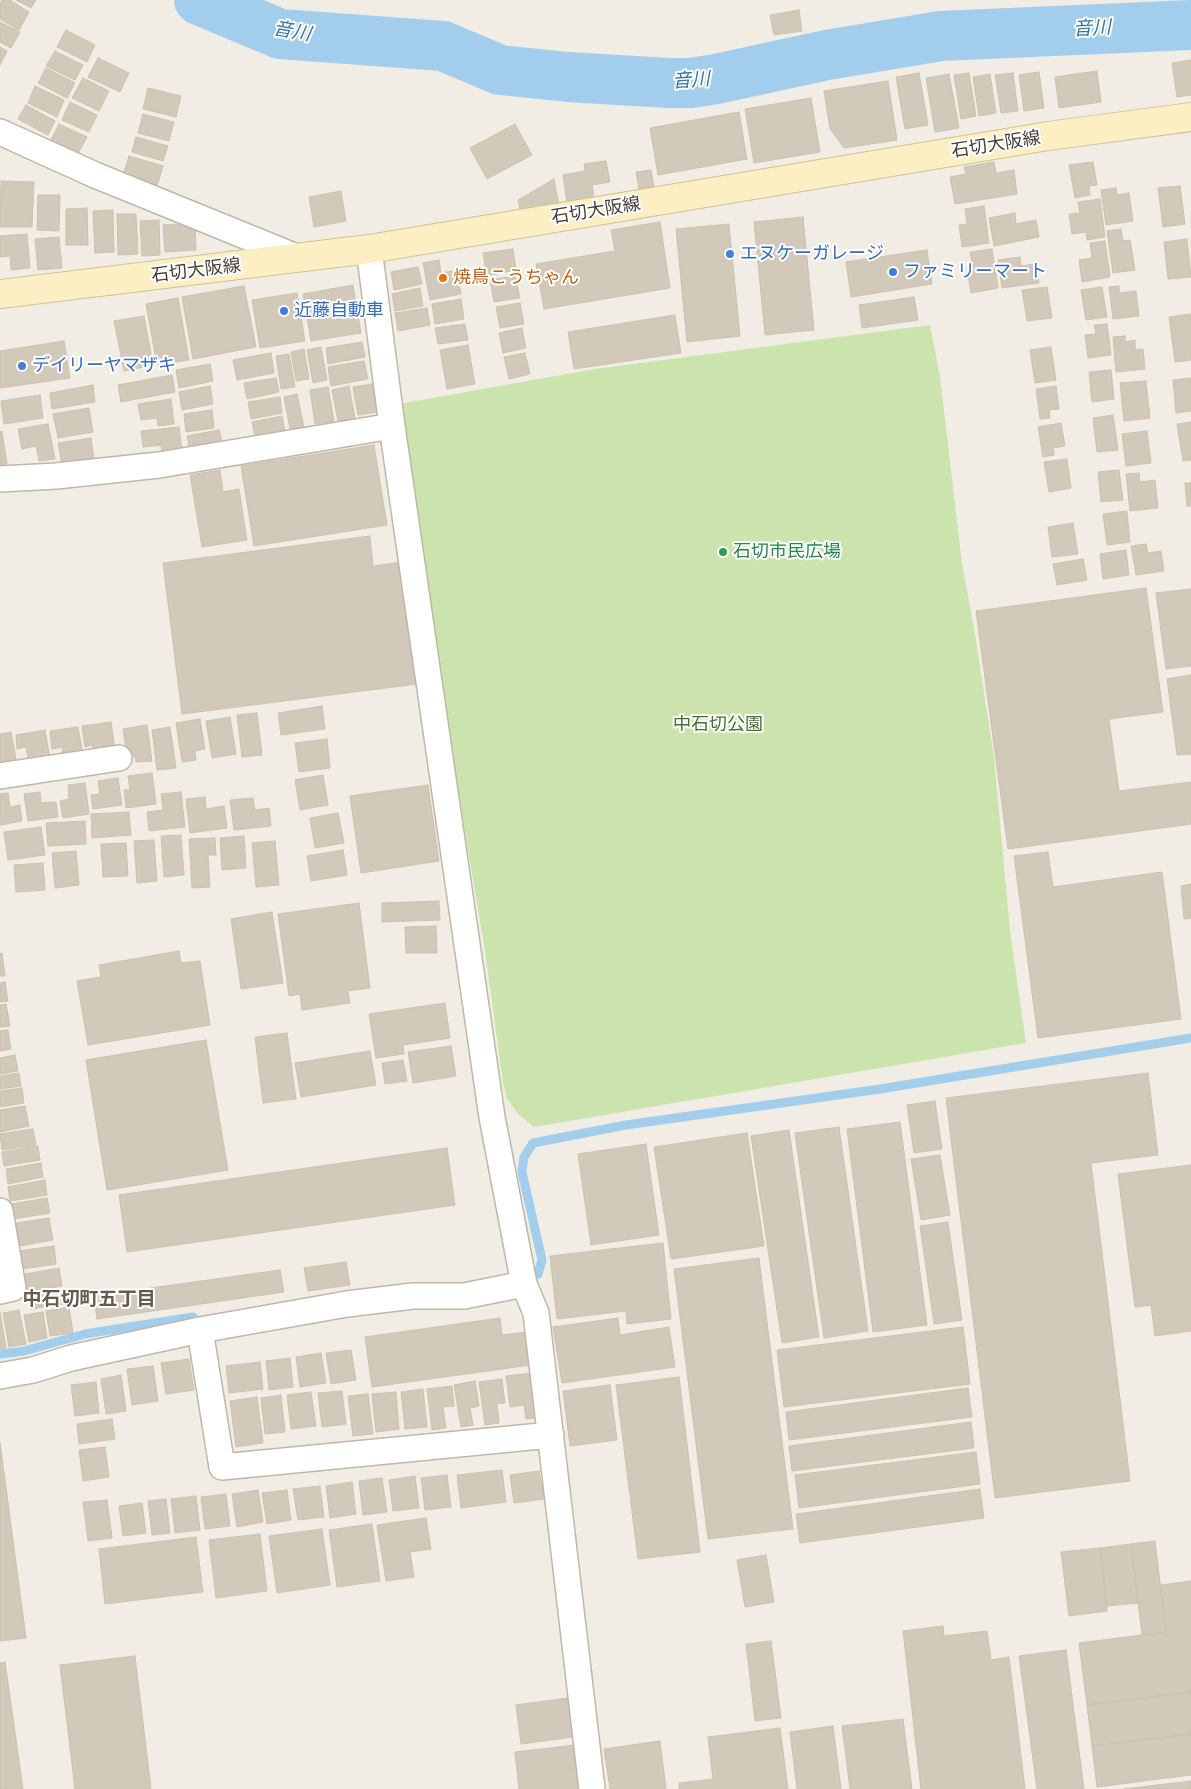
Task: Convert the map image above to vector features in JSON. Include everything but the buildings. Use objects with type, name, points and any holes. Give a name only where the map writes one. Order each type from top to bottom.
[{"type":"main road","name":"石切大阪線","points":[[0,294],[369,249],[1048,136],[1191,117]]},
{"type":"street","points":[[0,132],[95,175],[299,258]]},
{"type":"street","points":[[369,249],[392,426],[492,1116],[524,1284],[536,1313],[592,1789]]},
{"type":"street","points":[[0,479],[56,476],[159,465],[392,426]]},
{"type":"street","points":[[0,776],[119,758]]},
{"type":"street","points":[[0,1210],[13,1288],[0,1291]]},
{"type":"street","points":[[0,1376],[33,1370],[71,1358],[200,1330],[347,1304],[413,1296],[464,1296],[524,1284]]},
{"type":"street","points":[[200,1330],[222,1467],[550,1435]]},
{"type":"green space","name":"中石切公園","points":[[930,325],[940,377],[962,564],[994,757],[1010,931],[1026,1043],[534,1127],[518,1114],[506,1097],[502,1076],[485,951],[432,634],[399,404],[595,369]]},
{"type":"waterway","name":"音川","points":[[199,0],[280,34],[443,46],[500,70],[568,77],[669,83],[691,83],[716,79],[827,55],[941,36],[1191,25]]},
{"type":"waterway","points":[[538,1274],[542,1260],[522,1172],[524,1157],[533,1143],[626,1125],[880,1089],[1191,1038]]},
{"type":"waterway","points":[[0,1354],[24,1351],[85,1334],[193,1317]]},
{"type":"place","name":"エヌケーガレージ","points":[[730,254]]},
{"type":"place","name":"ファミリーマート","points":[[893,272]]},
{"type":"place","name":"焼鳥こうちゃん","points":[[443,278]]},
{"type":"place","name":"近藤自動車","points":[[284,311]]},
{"type":"place","name":"デイリーヤマザキ","points":[[22,366]]},
{"type":"place","name":"石切市民広場","points":[[723,552]]},
{"type":"district","name":"中石切町五丁目","points":[[89,1300]]}]
